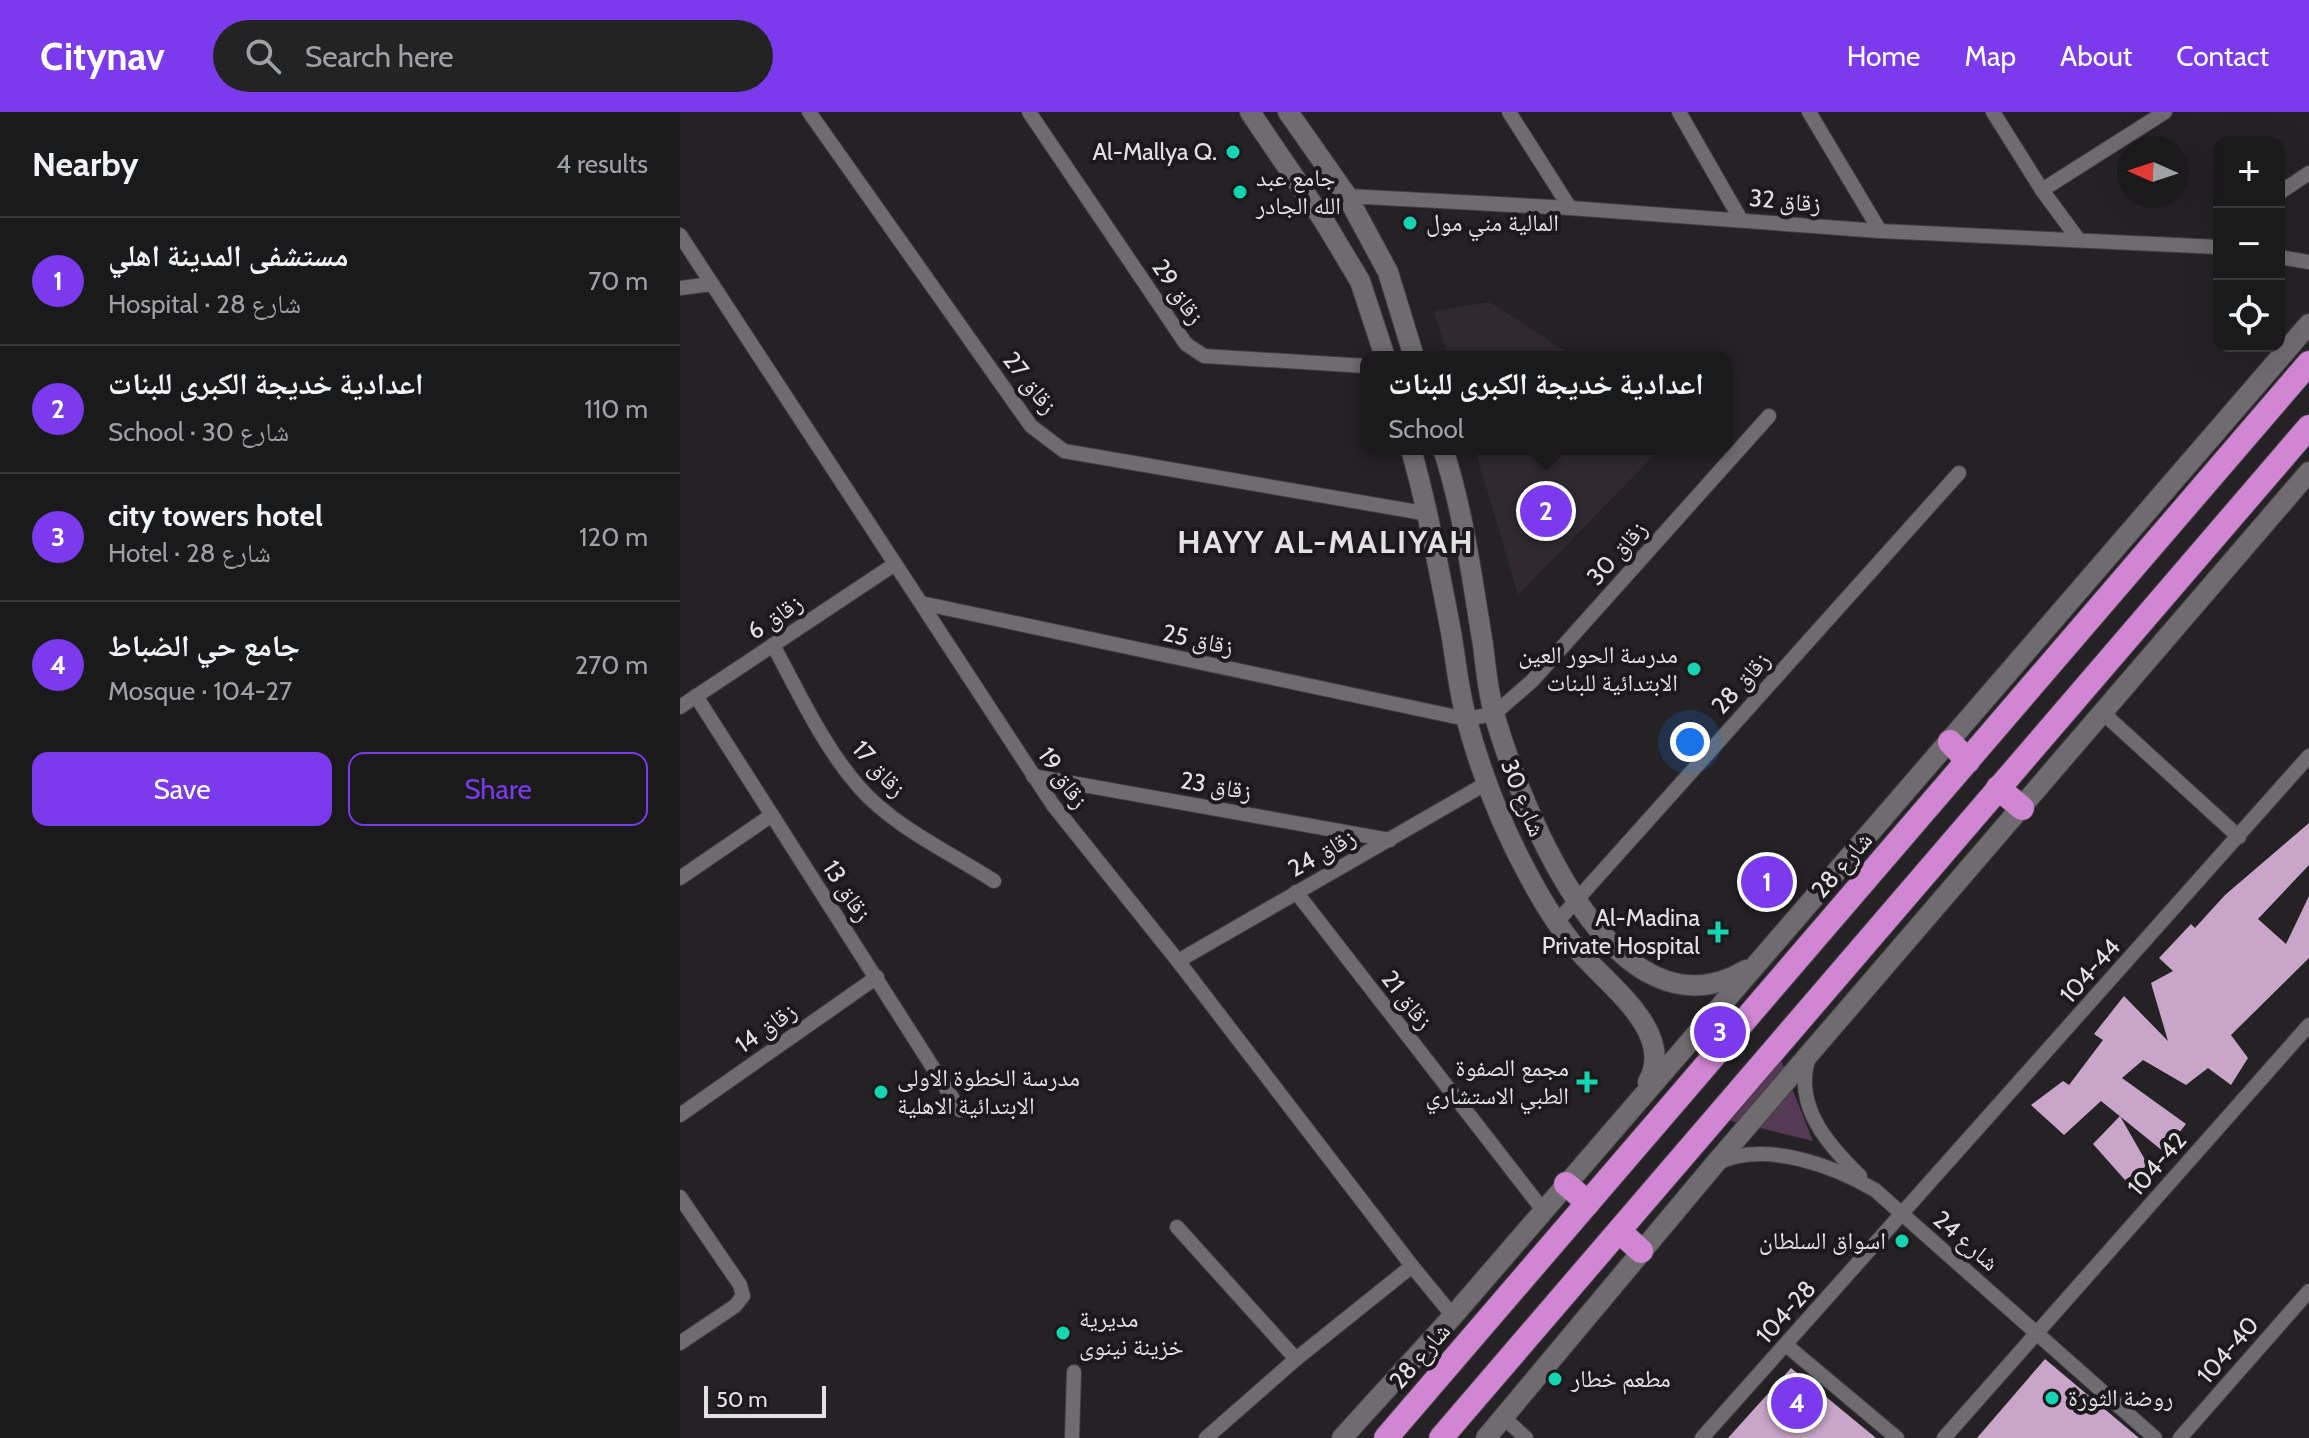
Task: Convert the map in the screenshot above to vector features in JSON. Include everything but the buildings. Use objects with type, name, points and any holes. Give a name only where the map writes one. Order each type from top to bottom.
[{"type":"highway","name":"شارع 28","points":[[1386,1438],[2309,363]]},
{"type":"highway","points":[[1417,1404],[1445,1433],[2309,427]]},
{"type":"highway","points":[[1950,742],[1968,761]]},
{"type":"highway","points":[[1998,788],[2022,808]]},
{"type":"highway","points":[[1566,1184],[1588,1203]]},
{"type":"highway","points":[[1619,1231],[1641,1251]]},
{"type":"main road","points":[[1250,112],[1324,221],[1360,281],[1383,351]]},
{"type":"main road","points":[[1288,112],[1347,196],[1388,272],[1412,351]]},
{"type":"main road","points":[[1342,1438],[1453,1316],[2309,324]]},
{"type":"main road","name":"شارع 30","points":[[1413,455],[1429,514],[1466,719],[1487,783],[1522,865],[1556,923],[1582,956],[1640,1017],[1655,1048],[1651,1076],[1622,1119]]},
{"type":"main road","name":"شارع 30","points":[[1445,455],[1458,495],[1494,714],[1536,829],[1578,901],[1619,951],[1659,977],[1695,986],[1713,984],[1728,980],[1756,963]]},
{"type":"main road","points":[[1486,1438],[1714,1165],[2309,472]]},
{"type":"street","name":"زقاق 27","points":[[809,112],[1031,426],[1064,451],[1429,514]]},
{"type":"street","name":"زقاق 29","points":[[1029,112],[1186,344],[1204,356],[1360,366]]},
{"type":"street","points":[[1509,112],[1570,208]]},
{"type":"street","points":[[1679,112],[1741,220]]},
{"type":"street","points":[[1809,112],[1880,231]]},
{"type":"street","points":[[1993,112],[2042,190],[2078,239]]},
{"type":"street","points":[[2042,190],[2145,117],[2165,112]]},
{"type":"street","points":[[2285,189],[2309,173]]},
{"type":"street","name":"زقاق 32","points":[[1347,196],[1570,208],[1880,231],[2213,246]]},
{"type":"street","name":"زقاق 19","points":[[680,235],[1053,805],[1453,1316]]},
{"type":"street","points":[[2201,245],[2213,237]]},
{"type":"street","points":[[2285,258],[2309,262]]},
{"type":"street","points":[[680,288],[712,284]]},
{"type":"street","name":"زقاق 30","points":[[1494,714],[1532,681],[1769,416]]},
{"type":"street","name":"زقاق 28","points":[[1556,923],[1959,473]]},
{"type":"street","name":"زقاق 6","points":[[680,707],[895,564]]},
{"type":"street","name":"زقاق 25","points":[[921,603],[1466,719]]},
{"type":"street","name":"زقاق 17","points":[[773,645],[830,748],[859,787],[888,815],[994,881]]},
{"type":"street","name":"زقاق 13","points":[[696,696],[960,1110]]},
{"type":"street","points":[[2103,713],[2239,837]]},
{"type":"street","points":[[1466,719],[1494,714]]},
{"type":"street","name":"104-44","points":[[1902,1215],[2309,756]]},
{"type":"street","name":"زقاق 23","points":[[1033,776],[1390,840]]},
{"type":"street","name":"زقاق 24","points":[[1178,961],[1487,783]]},
{"type":"street","points":[[680,878],[772,815]]},
{"type":"street","name":"زقاق 21","points":[[1296,892],[1543,1210]]},
{"type":"street","name":"زقاق 14","points":[[680,1115],[877,977]]},
{"type":"street","name":"104-42","points":[[1944,1438],[2309,1025]]},
{"type":"street","points":[[1810,1055],[1804,1075],[1804,1093],[1811,1116],[1828,1142],[1875,1190]]},
{"type":"street","name":"شارع 24","points":[[1714,1165],[1738,1155],[1815,1162],[1849,1175],[1875,1190],[2155,1438]]},
{"type":"street","points":[[680,1197],[740,1285],[743,1296],[735,1306],[680,1343]]},
{"type":"street","name":"104-28","points":[[1702,1438],[1902,1215]]},
{"type":"street","points":[[1177,1227],[1296,1359]]},
{"type":"street","points":[[1206,1438],[1296,1359],[1412,1266]]},
{"type":"street","name":"104-40","points":[[2180,1438],[2309,1291]]},
{"type":"street","points":[[1786,1345],[1897,1438]]},
{"type":"street","points":[[1072,1438],[1074,1372]]},
{"type":"street","points":[[1503,1417],[1526,1438]]},
{"type":"shaded area","points":[[1490,302],[1565,351],[1446,351],[1434,311]]},
{"type":"shaded area","points":[[1477,455],[1654,455],[1518,595]]},
{"type":"shaded area","points":[[1780,1058],[1813,1141],[1727,1120]]},
{"type":"place","name":"Al-Mallya Q.","points":[[1233,152]]},
{"type":"place","name":"جامع عبد الله الجادر","points":[[1240,192]]},
{"type":"place","name":"المالية مني مول","points":[[1410,223]]},
{"type":"place","name":"اعدادية خديجة الكبرى للبنات","points":[[1546,511]]},
{"type":"place","name":"مدرسة الحور العين الابتدائية للبنات","points":[[1694,669]]},
{"type":"place","name":"مستشفى المدينة اهلي","points":[[1767,882]]},
{"type":"place","name":"Al-Madina Private Hospital","points":[[1718,932]]},
{"type":"place","name":"city towers hotel","points":[[1720,1032]]},
{"type":"place","name":"مجمع الصفوة الطبي الاستشاري","points":[[1587,1082]]},
{"type":"place","name":"مدرسة الخطوة الاولى الابتدائية الاهلية","points":[[881,1092]]},
{"type":"place","name":"اسواق السلطان","points":[[1902,1241]]},
{"type":"place","name":"مديرية خزينة نينوى","points":[[1063,1333]]},
{"type":"place","name":"مطعم خطار","points":[[1555,1379]]},
{"type":"place","name":"روضة الثورة","points":[[2052,1398]]},
{"type":"place","name":"جامع حي الضباط","points":[[1797,1403]]},
{"type":"district","name":"HAYY AL-MALIYAH","points":[[1326,542]]}]
